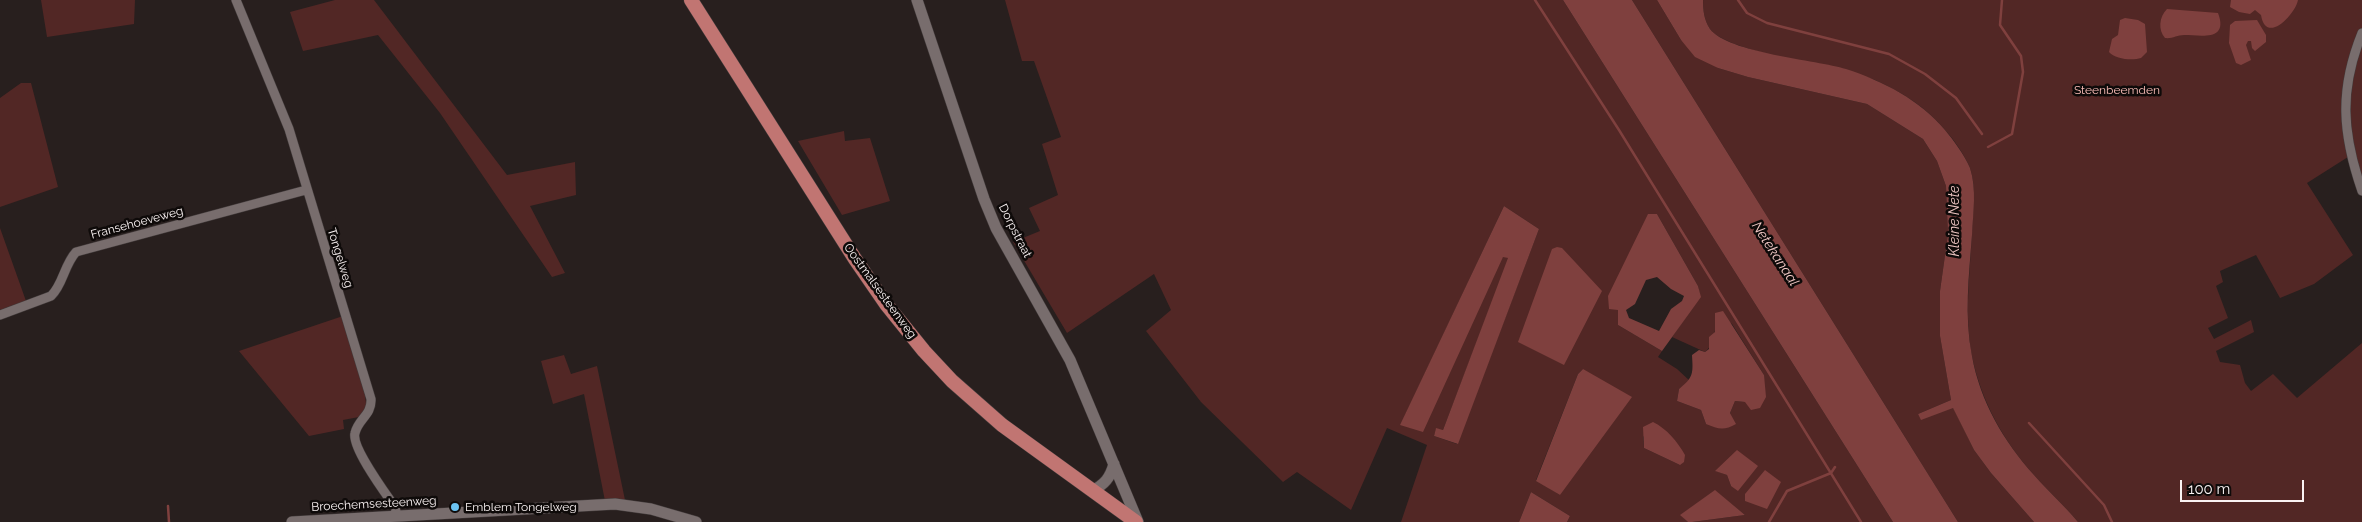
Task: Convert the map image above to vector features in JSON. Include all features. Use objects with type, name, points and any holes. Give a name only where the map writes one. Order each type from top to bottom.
[{"type":"main road","name":"Oostmalsesteenweg","points":[[691,0],[855,259],[886,304],[924,351],[952,381],[1002,425],[1137,522]]},
{"type":"street","name":"Tongelweg","points":[[236,0],[289,129],[371,399],[368,414],[359,424],[354,434],[357,446],[395,507],[397,516]]},
{"type":"street","name":"Dorpstraat","points":[[918,0],[993,221],[1070,360],[1137,522]]},
{"type":"street","points":[[2362,33],[2347,80],[2345,99],[2350,152],[2362,191]]},
{"type":"street","name":"Fransehoeveweg","points":[[0,315],[51,296],[55,292],[68,261],[76,252],[306,190]]},
{"type":"street","points":[[1098,495],[1116,470]]},
{"type":"street","name":"Broechemsesteenweg","points":[[292,522],[397,516],[414,518],[615,504],[651,509],[696,522]]},
{"type":"green space","points":[[41,0],[135,0],[134,24],[47,37]]},
{"type":"green space","points":[[335,0],[374,0],[507,175],[575,162],[576,195],[530,206],[565,273],[552,277],[440,113],[378,35],[303,51],[290,12]]},
{"type":"green space","points":[[1005,0],[1563,0],[1893,522],[1692,522],[1745,515],[1715,491],[1681,515],[1688,522],[1567,522],[1570,516],[1531,492],[1519,522],[1401,522],[1427,445],[1387,428],[1351,510],[1297,472],[1283,482],[1201,402],[1146,331],[1171,310],[1154,274],[1067,333],[1013,242],[1040,231],[1029,208],[1058,195],[1042,144],[1061,137],[1034,61],[1022,61]],"holes":[[[1504,206],[1539,229],[1457,444],[1434,436],[1436,429],[1443,430],[1509,258],[1503,256],[1401,424]],[[1657,214],[1698,286],[1700,296],[1672,337],[1705,352],[1713,339],[1715,313],[1732,324],[1764,375],[1745,402],[1735,401],[1730,413],[1735,424],[1706,424],[1701,410],[1677,401],[1679,389],[1690,381],[1677,369],[1658,357],[1662,351],[1618,325],[1618,310]],[[1583,369],[1560,495],[1536,480],[1578,374]],[[1643,436],[1680,465],[1644,448]],[[1757,466],[1731,486],[1727,475],[1716,471]]]},
{"type":"green space","points":[[1632,0],[1657,0],[1681,40],[1718,68],[1748,77],[1867,104],[1923,139],[1937,161],[1946,186],[1948,234],[1940,291],[1940,336],[1951,400],[1918,414],[1921,419],[1953,407],[1974,450],[1991,473],[2034,522],[1958,522]]},
{"type":"green space","name":"Steenbeemden","points":[[1703,0],[2362,0],[2362,181],[2348,157],[2307,183],[2353,255],[2314,284],[2280,298],[2256,255],[2220,271],[2223,282],[2216,286],[2228,318],[2208,328],[2214,339],[2251,320],[2254,332],[2216,351],[2220,362],[2240,365],[2245,383],[2251,391],[2273,374],[2297,398],[2362,343],[2362,522],[2078,522],[2034,475],[2013,449],[1995,420],[1981,389],[1972,356],[1968,325],[1974,192],[1970,168],[1956,143],[1922,107],[1875,80],[1786,59],[1721,38],[1708,26],[1704,15]]},
{"type":"green space","points":[[21,83],[31,83],[58,187],[0,207],[0,98]]},
{"type":"green space","points":[[844,131],[845,141],[870,138],[890,201],[842,215],[798,141]]},
{"type":"green space","points":[[0,228],[26,301],[0,310]]},
{"type":"green space","points":[[343,316],[365,395],[367,411],[359,417],[343,420],[344,429],[309,436],[239,351]]},
{"type":"green space","points":[[564,355],[571,374],[597,366],[625,500],[605,501],[584,394],[553,404],[541,361]]},
{"type":"water","name":"Netekanaal","points":[[1563,0],[1632,0],[1958,522],[1893,522]]},
{"type":"water","name":"Kleine Nete","points":[[1657,0],[1703,0],[1706,22],[1710,29],[1720,37],[1753,50],[1846,69],[1874,79],[1912,101],[1935,119],[1948,134],[1968,163],[1972,176],[1974,210],[1968,296],[1968,326],[1972,356],[1981,389],[2003,435],[2013,449],[2034,475],[2078,522],[2034,522],[1991,473],[1974,450],[1953,408],[1921,420],[1918,414],[1951,400],[1940,336],[1940,291],[1948,234],[1946,186],[1937,161],[1923,139],[1867,104],[1748,77],[1718,68],[1695,57],[1681,40]]},
{"type":"water","points":[[2231,0],[2298,0],[2292,13],[2286,19],[2274,27],[2268,27],[2264,24],[2261,15],[2255,10],[2250,14],[2239,12],[2230,7]]},
{"type":"water","points":[[2167,9],[2218,13],[2220,29],[2216,33],[2205,36],[2181,35],[2165,38],[2161,31],[2160,23]]},
{"type":"water","points":[[2125,18],[2138,20],[2145,24],[2147,52],[2141,58],[2124,59],[2109,52],[2112,39],[2118,35],[2120,20]]},
{"type":"water","points":[[2257,20],[2266,35],[2266,42],[2255,51],[2252,48],[2251,41],[2248,41],[2246,45],[2251,60],[2241,65],[2236,63],[2229,43],[2230,25],[2235,21]]},
{"type":"water","points":[[1504,206],[1539,229],[1458,444],[1434,436],[1436,428],[1443,430],[1508,258],[1503,257],[1423,432],[1400,425]]},
{"type":"water","points":[[1648,214],[1657,214],[1698,286],[1701,297],[1662,351],[1618,325],[1618,310],[1609,309],[1608,296]],"holes":[[[1657,277],[1671,289],[1684,296],[1682,301],[1671,309],[1659,331],[1629,318],[1626,310],[1635,304],[1646,280]]]},
{"type":"water","points":[[1562,248],[1602,291],[1564,365],[1518,342],[1552,249]]},
{"type":"water","points":[[1723,311],[1764,375],[1766,397],[1760,408],[1751,410],[1745,402],[1735,401],[1730,413],[1736,424],[1728,428],[1714,427],[1706,424],[1701,410],[1677,401],[1679,389],[1688,381],[1692,374],[1692,355],[1699,350],[1705,352],[1709,349],[1709,337],[1715,332],[1715,313]]},
{"type":"water","points":[[1583,369],[1632,397],[1560,495],[1536,481],[1578,374]]},
{"type":"water","points":[[1653,422],[1667,432],[1682,450],[1685,455],[1684,462],[1680,465],[1644,448],[1643,427]]},
{"type":"water","points":[[1737,450],[1758,466],[1738,491],[1731,486],[1727,475],[1715,471]]},
{"type":"water","points":[[1765,470],[1781,482],[1767,509],[1745,501],[1745,494]]},
{"type":"water","points":[[1715,490],[1745,515],[1688,522],[1680,515]]},
{"type":"water","points":[[1531,492],[1570,516],[1567,522],[1519,522]]},
{"type":"waterway","points":[[1535,0],[1619,130],[1861,522]]},
{"type":"waterway","points":[[1738,0],[1747,13],[1767,23],[1889,54],[1925,74],[1956,98],[1982,134]]},
{"type":"waterway","points":[[1988,147],[2012,134],[2023,72],[2021,56],[2000,25],[2002,0]]},
{"type":"waterway","points":[[2029,423],[2104,505],[2112,522]]},
{"type":"waterway","points":[[1769,522],[1787,491],[1831,473],[1835,467]]},
{"type":"waterway","points":[[168,506],[169,522]]},
{"type":"place","name":"Emblem Tongelweg","points":[[455,507]]}]
